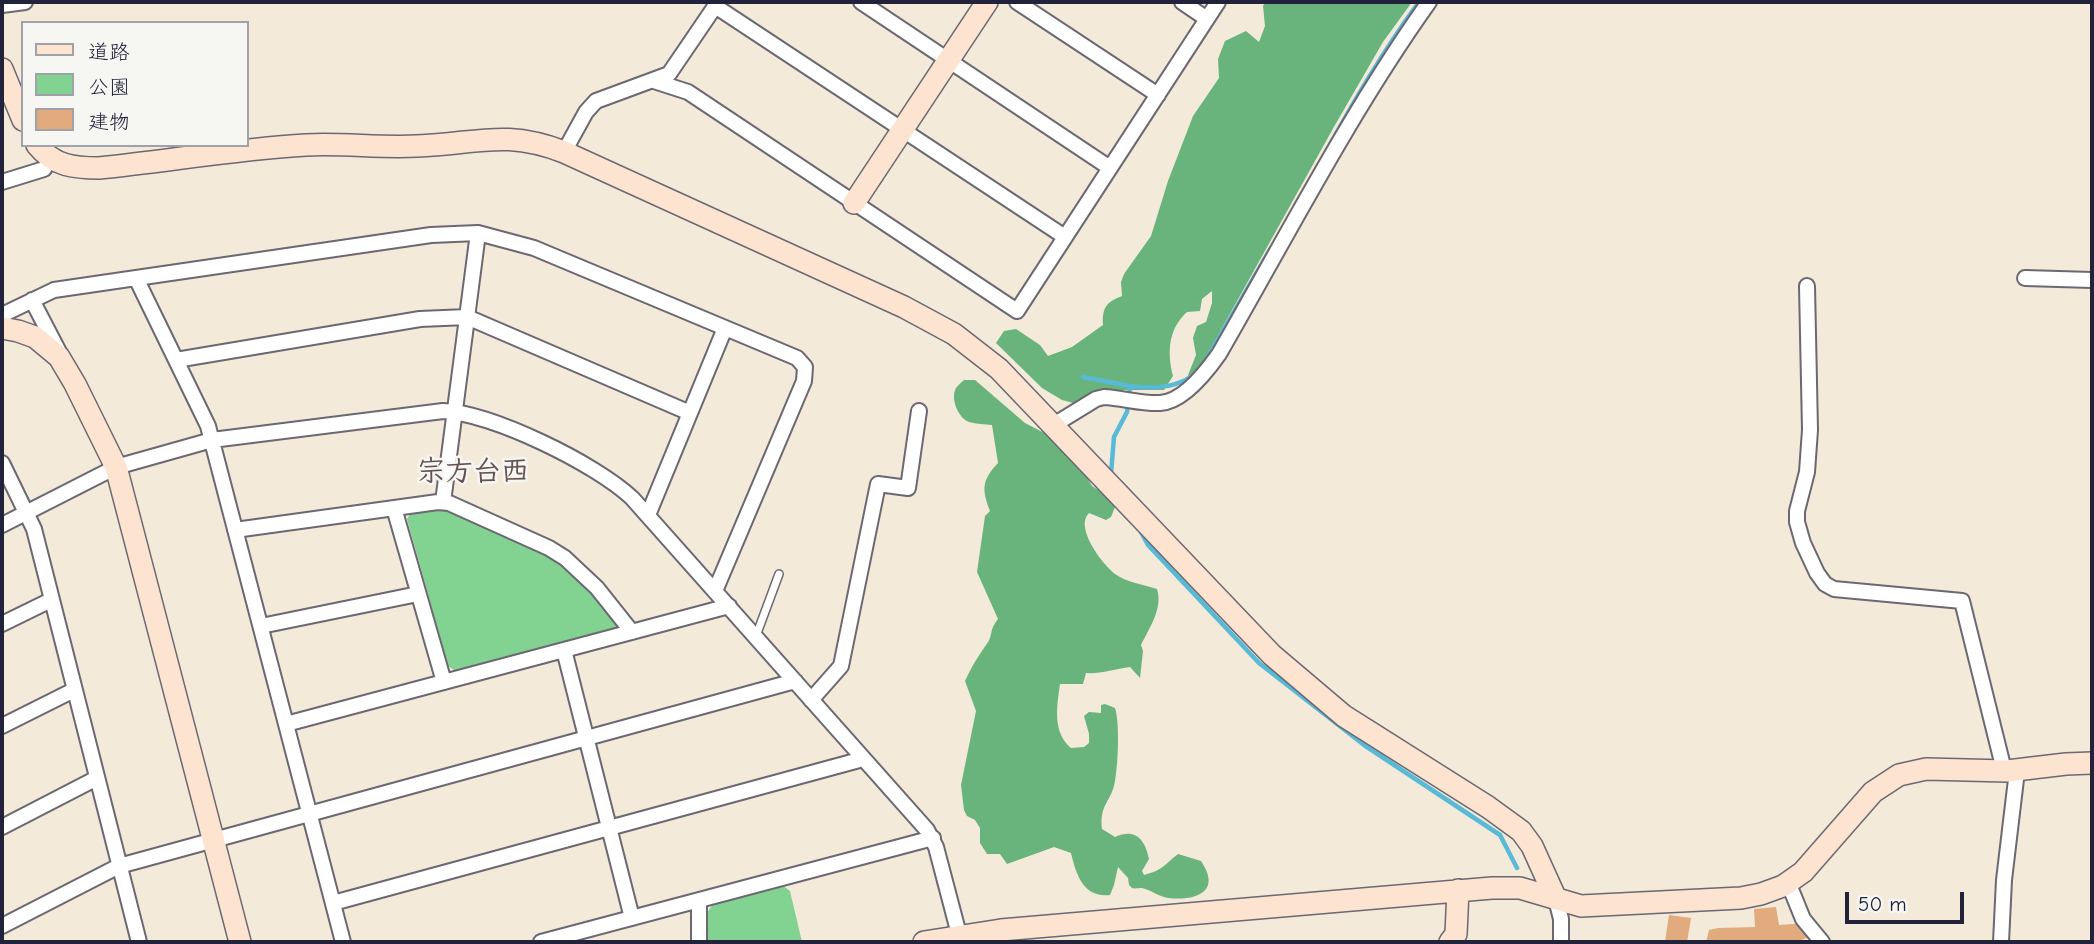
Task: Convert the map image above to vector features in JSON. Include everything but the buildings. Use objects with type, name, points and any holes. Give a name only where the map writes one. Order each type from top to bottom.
[{"type":"street","points":[[2,5],[25,2]]},
{"type":"street","points":[[861,2],[1110,168]]},
{"type":"street","points":[[854,203],[987,2]]},
{"type":"street","points":[[1017,2],[1158,94]]},
{"type":"street","points":[[1182,2],[1207,19]]},
{"type":"street","points":[[654,81],[688,92],[1017,311],[1218,2]]},
{"type":"street","points":[[1052,426],[1096,399],[1104,397],[1164,402],[1196,383],[1207,372],[1355,116],[1409,28],[1429,2]]},
{"type":"street","points":[[564,152],[586,112],[596,101],[669,74],[717,4],[1065,237]]},
{"type":"street","points":[[2,69],[21,115]]},
{"type":"street","points":[[2,183],[44,169],[43,152],[75,168],[99,168],[247,149],[310,145],[423,146],[499,138],[533,141],[564,152],[941,326],[985,356],[1289,670],[1344,716],[1488,807],[1521,831],[1532,846],[1556,899],[1561,919],[1561,942]]},
{"type":"street","points":[[443,502],[478,233]]},
{"type":"street","points":[[2,315],[54,290],[431,235],[478,233],[534,248],[797,358],[805,367],[805,373],[715,591]]},
{"type":"street","points":[[135,278],[206,419],[343,942]]},
{"type":"street","points":[[2025,278],[2092,280]]},
{"type":"street","points":[[1807,286],[1810,430],[1807,472],[1796,516],[1803,543],[1821,580],[1834,589],[1962,601],[2009,766],[2001,942]]},
{"type":"street","points":[[32,300],[116,467],[240,941]]},
{"type":"street","points":[[176,360],[420,319],[467,317],[690,413]]},
{"type":"street","points":[[2,328],[27,333],[41,341],[59,357],[75,384]]},
{"type":"street","points":[[648,515],[725,328]]},
{"type":"street","points":[[811,700],[841,666],[877,484],[908,488],[919,411]]},
{"type":"street","points":[[2,525],[116,467],[212,440],[455,412],[520,433],[569,456],[621,488],[648,515],[933,838],[960,939]]},
{"type":"street","points":[[2,463],[34,529],[139,942]]},
{"type":"street","points":[[235,530],[443,502],[537,542],[565,558],[597,588],[632,632]]},
{"type":"street","points":[[394,508],[444,682]]},
{"type":"street","points":[[261,626],[418,594]]},
{"type":"street","points":[[2,624],[51,600]]},
{"type":"street","points":[[286,724],[729,606]]},
{"type":"street","points":[[564,650],[632,918]]},
{"type":"street","points":[[2,926],[119,866],[795,681]]},
{"type":"street","points":[[2,726],[74,690]]},
{"type":"street","points":[[333,903],[863,759]]},
{"type":"street","points":[[924,942],[1510,887],[1581,906],[1741,898],[1769,892],[1788,883],[1809,867],[1867,798],[1892,778],[1906,772],[2092,763]]},
{"type":"street","points":[[2,827],[97,778]]},
{"type":"street","points":[[541,942],[933,838]]},
{"type":"street","points":[[1788,883],[1803,919],[1822,942]]},
{"type":"street","points":[[1450,942],[1456,934],[1458,891]]},
{"type":"street","points":[[699,900],[699,942]]},
{"type":"lane","points":[[755,636],[779,574]]},
{"type":"green space","points":[[1265,2],[1412,2],[1383,42],[1197,373],[1189,379],[1196,355],[1193,338],[1197,326],[1206,322],[1212,303],[1212,291],[1202,299],[1200,311],[1187,312],[1176,326],[1170,350],[1173,376],[1164,390],[1107,390],[1077,404],[1062,400],[1042,388],[996,343],[1004,331],[1016,329],[1040,345],[1048,356],[1072,347],[1103,325],[1106,306],[1122,296],[1121,282],[1124,274],[1151,236],[1168,181],[1193,116],[1219,78],[1218,59],[1225,41],[1246,31],[1259,42],[1265,26]]},
{"type":"green space","points":[[964,380],[975,380],[1025,423],[1052,437],[1083,470],[1092,486],[1117,502],[1111,517],[1106,520],[1089,513],[1085,519],[1091,545],[1103,562],[1119,577],[1157,589],[1157,610],[1141,645],[1143,651],[1140,678],[1130,667],[1086,673],[1083,684],[1060,684],[1058,727],[1071,748],[1084,747],[1089,743],[1089,734],[1084,716],[1089,712],[1101,713],[1101,705],[1115,708],[1118,733],[1116,774],[1102,814],[1102,829],[1115,837],[1128,834],[1142,841],[1149,859],[1142,871],[1144,875],[1159,869],[1178,854],[1201,861],[1209,880],[1203,892],[1196,896],[1168,898],[1142,888],[1132,888],[1128,878],[1118,867],[1110,895],[1093,893],[1078,876],[1071,853],[1054,847],[1007,864],[1000,854],[987,854],[980,843],[980,828],[964,810],[961,785],[976,711],[965,681],[998,619],[977,572],[985,516],[990,511],[985,497],[985,486],[988,475],[998,463],[992,425],[965,420],[956,407],[954,392]]},
{"type":"green space","points":[[437,509],[453,511],[542,550],[574,572],[619,624],[616,630],[456,671],[448,666],[407,519],[410,514]]},
{"type":"green space","points":[[782,885],[790,891],[802,942],[707,942],[707,913],[713,904]]},
{"type":"waterway","points":[[1322,159],[1380,59],[1419,2]]},
{"type":"waterway","points":[[1205,362],[1271,248]]},
{"type":"waterway","points":[[1130,386],[1164,386],[1188,379],[1195,374]]},
{"type":"waterway","points":[[1083,377],[1130,386],[1127,412],[1114,437],[1111,474]]},
{"type":"waterway","points":[[1141,532],[1148,545],[1259,663],[1364,745],[1500,835],[1517,868]]},
{"type":"district","name":"宗方台西","points":[[473,472]]}]
